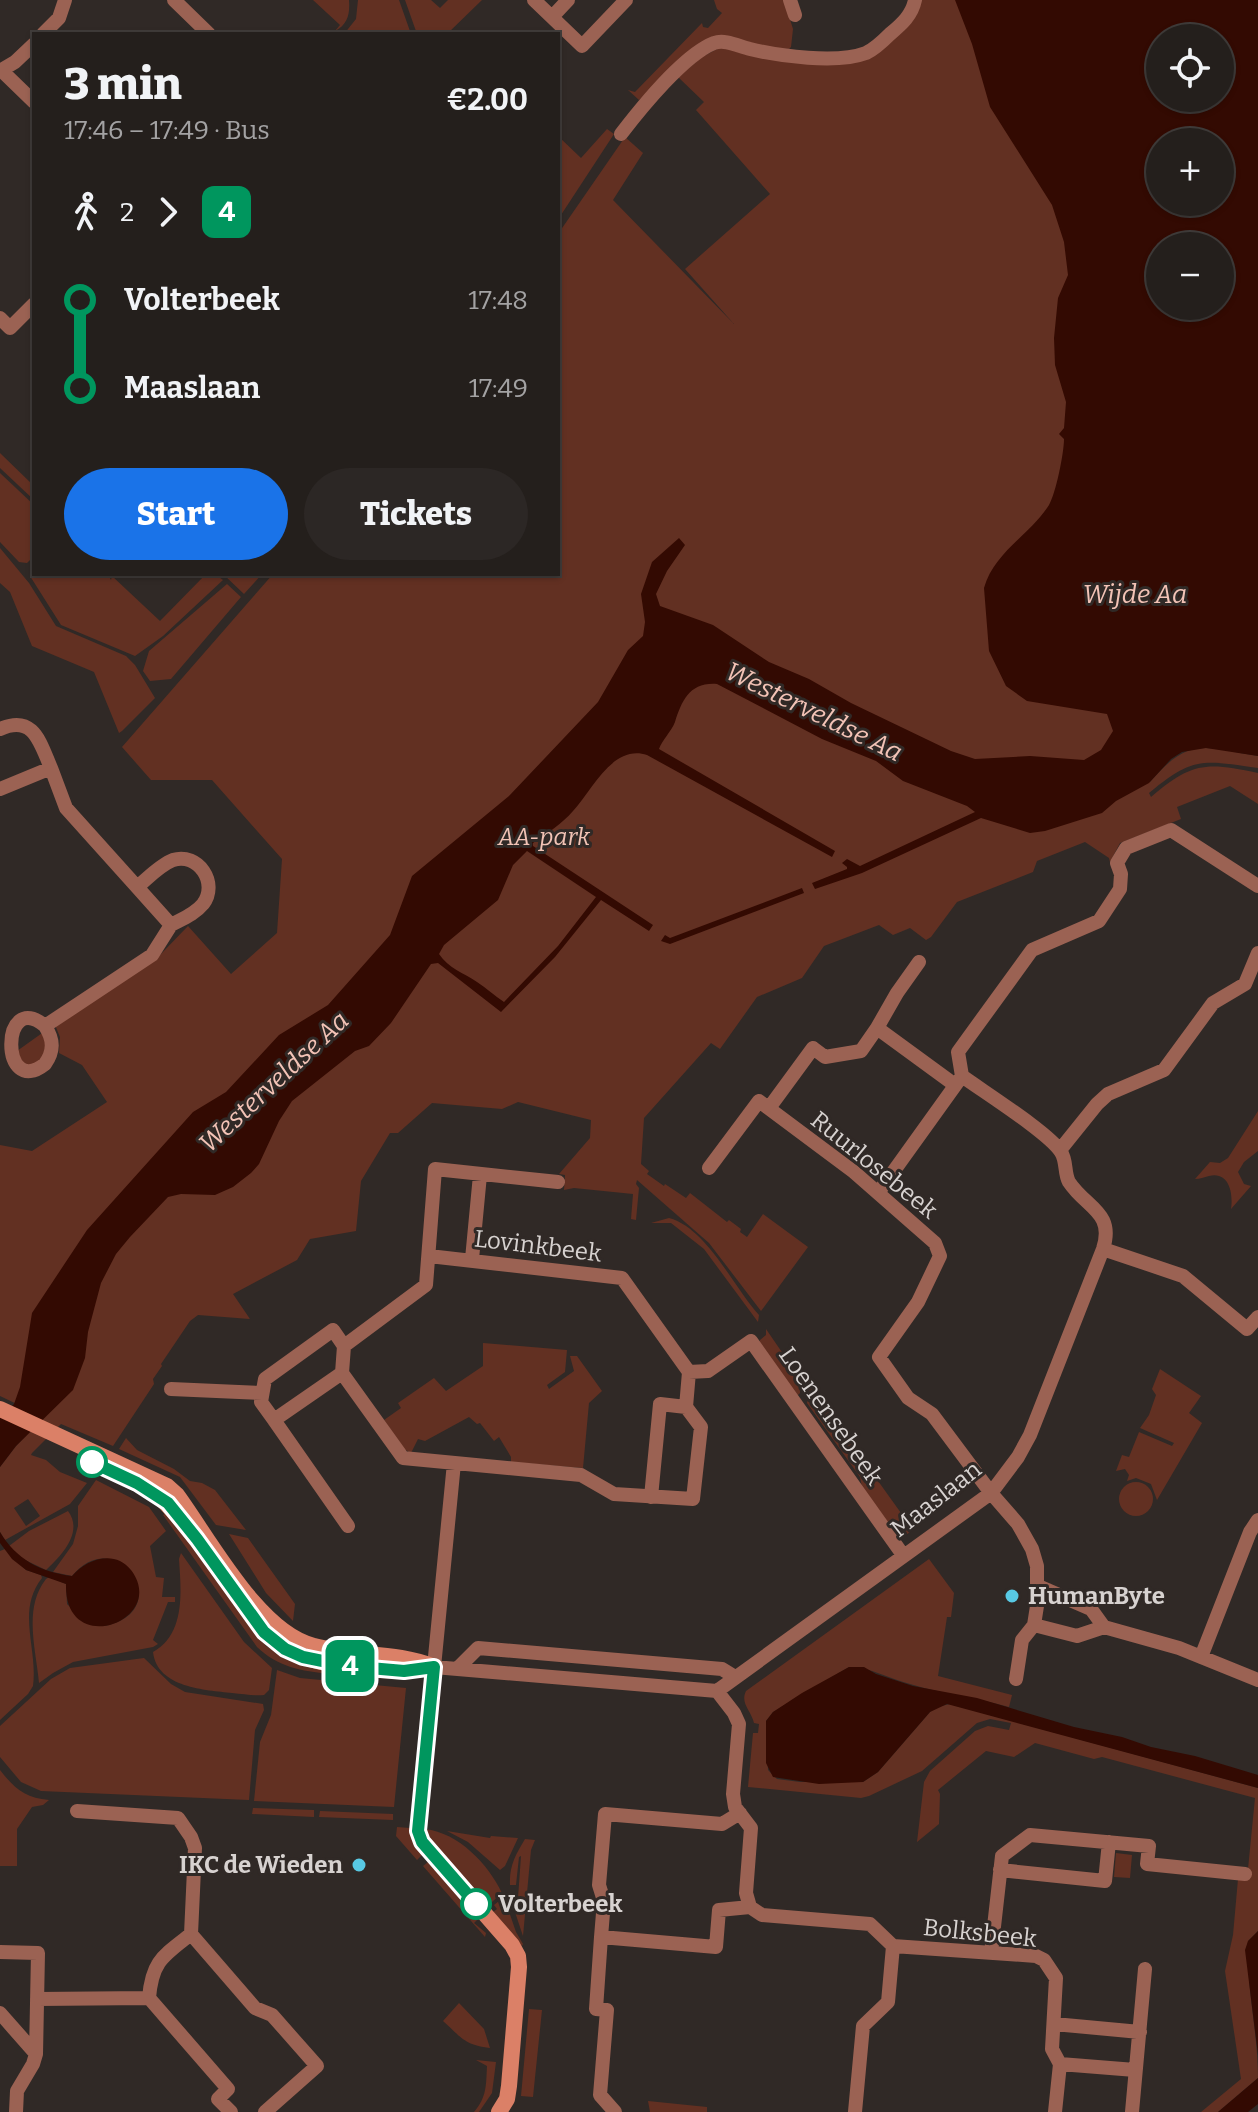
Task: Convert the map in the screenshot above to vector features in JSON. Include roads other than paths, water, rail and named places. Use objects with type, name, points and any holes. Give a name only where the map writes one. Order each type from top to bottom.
[{"type":"street","points":[[45,32],[59,18],[65,0]]},
{"type":"street","points":[[174,0],[207,32]]},
{"type":"street","points":[[534,0],[582,46],[626,0]]},
{"type":"street","points":[[552,17],[568,0]]},
{"type":"street","points":[[621,134],[661,87],[714,43],[726,42],[753,50],[795,56],[840,58],[863,54],[898,28],[913,8],[915,0]]},
{"type":"street","points":[[32,46],[1,71],[32,100]]},
{"type":"street","points":[[0,318],[10,328],[32,306]]},
{"type":"street","points":[[0,729],[11,724],[28,727],[36,734],[66,808],[171,925]]},
{"type":"street","points":[[0,789],[51,768]]},
{"type":"street","points":[[878,1193],[959,1080],[958,1052],[1032,950],[1099,921],[1120,889],[1121,874],[1117,863],[1126,848],[1171,830],[1258,886]]},
{"type":"street","points":[[45,1026],[152,955],[171,925],[192,914],[204,903],[209,891],[209,878],[202,868],[190,860],[176,859],[137,887]]},
{"type":"street","points":[[1060,1150],[1108,1094],[1164,1070],[1213,1003],[1252,988],[1258,953]]},
{"type":"street","points":[[709,1168],[759,1101],[769,1108],[813,1048],[825,1057],[861,1051],[919,962]]},
{"type":"street","points":[[25,1019],[38,1021],[45,1026],[53,1046],[45,1064],[28,1071],[9,1063],[3,1056],[1,1039],[6,1029],[16,1021],[25,1019]]},
{"type":"street","points":[[877,1028],[1060,1150],[1069,1182],[1102,1217],[1107,1227],[1103,1249],[1183,1276],[1252,1334],[1258,1317]]},
{"type":"street","name":"Ruurlosebeek","points":[[769,1108],[878,1193],[935,1243],[940,1256],[918,1302],[879,1357],[908,1398],[932,1414],[991,1493]]},
{"type":"street","points":[[344,1346],[426,1285],[435,1169],[558,1182]]},
{"type":"street","points":[[472,1259],[480,1175]]},
{"type":"street","name":"Maaslaan","points":[[717,1691],[991,1493],[1030,1435],[1103,1249]]},
{"type":"street","name":"Lovinkbeek","points":[[429,1256],[622,1278],[689,1372]]},
{"type":"street","points":[[348,1526],[261,1402],[265,1379],[333,1330],[344,1346],[342,1373],[403,1458],[581,1475],[614,1494],[693,1499],[701,1427],[686,1407],[689,1372]]},
{"type":"street","name":"Loenensebeek","points":[[689,1372],[708,1371],[751,1341],[903,1555]]},
{"type":"street","points":[[274,1420],[342,1373]]},
{"type":"street","points":[[171,1389],[262,1393]]},
{"type":"street","points":[[651,1497],[660,1404],[686,1407]]},
{"type":"street","points":[[0,1409],[40,1434]]},
{"type":"street","points":[[0,1420],[167,1486],[177,1495],[271,1623],[287,1635],[312,1646],[349,1654],[415,1659],[434,1667],[717,1691],[739,1724],[733,1794],[735,1807],[751,1828],[746,1893],[750,1907]]},
{"type":"street","points":[[454,1463],[418,1831],[422,1842],[512,1945],[518,1956],[509,2086],[507,2099],[499,2112]]},
{"type":"street","points":[[991,1493],[1018,1524],[1029,1542],[1037,1566],[1034,1625],[1022,1640],[1016,1679]]},
{"type":"street","points":[[1201,1657],[1250,1532],[1258,1520]]},
{"type":"street","points":[[1038,1586],[1091,1609],[1104,1627]]},
{"type":"street","points":[[1034,1625],[1077,1636],[1104,1627],[1201,1657],[1258,1680]]},
{"type":"street","points":[[458,1668],[478,1648],[722,1669],[735,1677]]},
{"type":"street","points":[[77,1811],[178,1818],[191,1837],[195,1848],[191,1934],[255,2008],[272,2015],[317,2066],[265,2112]]},
{"type":"street","points":[[615,2112],[600,2095],[607,2010],[596,2009],[604,1901],[599,1885],[605,1814],[722,1824],[740,1813]]},
{"type":"street","points":[[991,1953],[1002,1856],[1030,1835],[1149,1846],[1147,1864],[1245,1874]]},
{"type":"street","points":[[1000,1870],[1105,1881],[1109,1842]]},
{"type":"street","points":[[601,1937],[716,1947],[719,1910],[750,1907],[762,1915],[870,1924],[877,1928],[885,1941],[893,1946],[888,2002],[863,2026],[855,2112]]},
{"type":"street","points":[[191,1934],[159,1959],[151,1976],[149,1998],[228,2089],[218,2099],[231,2112]]},
{"type":"street","name":"Bolksbeek","points":[[893,1946],[1036,1956],[1044,1960],[1056,1978],[1052,2049],[1060,2064],[1055,2112]]},
{"type":"street","points":[[0,1952],[38,1953],[36,2054],[17,2091],[16,2112]]},
{"type":"street","points":[[1132,2112],[1145,1969]]},
{"type":"street","points":[[37,1999],[149,1998]]},
{"type":"street","points":[[0,2013],[36,2054]]},
{"type":"street","points":[[1054,2024],[1140,2032]]},
{"type":"street","points":[[1060,2064],[1135,2070]]},
{"type":"water","name":"Wijde Aa","points":[[955,0],[1258,0],[1258,756],[1206,748],[1182,752],[1171,759],[1149,783],[1116,801],[1102,813],[1030,833],[981,818],[862,873],[815,889],[812,883],[847,869],[842,863],[847,859],[860,866],[975,812],[903,781],[876,761],[822,739],[717,684],[694,689],[684,700],[659,749],[835,851],[832,857],[647,755],[635,753],[613,763],[569,816],[533,846],[653,925],[649,931],[601,900],[555,957],[501,1012],[438,963],[431,964],[391,1023],[369,1046],[355,1051],[292,1101],[259,1164],[251,1173],[233,1187],[215,1195],[181,1194],[168,1197],[130,1237],[116,1254],[101,1283],[88,1332],[85,1358],[73,1390],[16,1446],[0,1467],[0,1418],[14,1404],[20,1387],[32,1313],[87,1230],[193,1112],[226,1092],[279,1035],[328,1005],[390,935],[412,876],[509,796],[598,702],[628,650],[643,636],[645,622],[641,594],[652,562],[679,538],[685,545],[656,594],[660,606],[713,625],[769,662],[951,751],[975,759],[1030,756],[1084,760],[1101,750],[1113,731],[1107,714],[1027,701],[1006,686],[989,651],[984,588],[996,564],[1049,505],[1063,454],[1064,439],[1059,434],[1064,428],[1066,402],[1055,365],[1054,338],[1058,298],[1068,275],[1064,242],[1052,205],[990,107],[972,44]],"holes":[[[527,851],[596,897],[558,946],[504,1002],[452,967],[439,954],[444,945],[498,900],[513,865]]]},
{"type":"water","points":[[802,888],[804,893],[670,944],[661,941],[665,935],[670,938]]},
{"type":"water","points":[[0,1532],[21,1557],[60,1574],[72,1576],[93,1561],[117,1560],[131,1570],[139,1588],[137,1604],[127,1616],[112,1624],[96,1626],[81,1621],[70,1607],[66,1584],[26,1570],[12,1559],[0,1543]]},
{"type":"water","points":[[849,1667],[864,1667],[913,1686],[977,1698],[1074,1727],[1195,1756],[1258,1775],[1258,1788],[947,1704],[930,1712],[878,1772],[863,1782],[819,1784],[773,1777],[766,1763],[766,1721],[773,1712],[802,1693]]},
{"type":"water","points":[[1258,1931],[1258,2055],[1245,1950],[1248,1941]]},
{"type":"water","points":[[1258,2078],[1258,2104],[1248,2112],[1218,2112]]},
{"type":"place","name":"HumanByte","points":[[1012,1596]]},
{"type":"place","name":"IKC de Wieden","points":[[359,1865]]},
{"type":"place","name":"Volterbeek","points":[[476,1904]]},
{"type":"water label","name":"Westerveldse Aa","points":[[814,712]]},
{"type":"water label","name":"Westerveldse Aa","points":[[274,1082]]},
{"type":"park label","name":"AA-park","points":[[544,837]]}]
